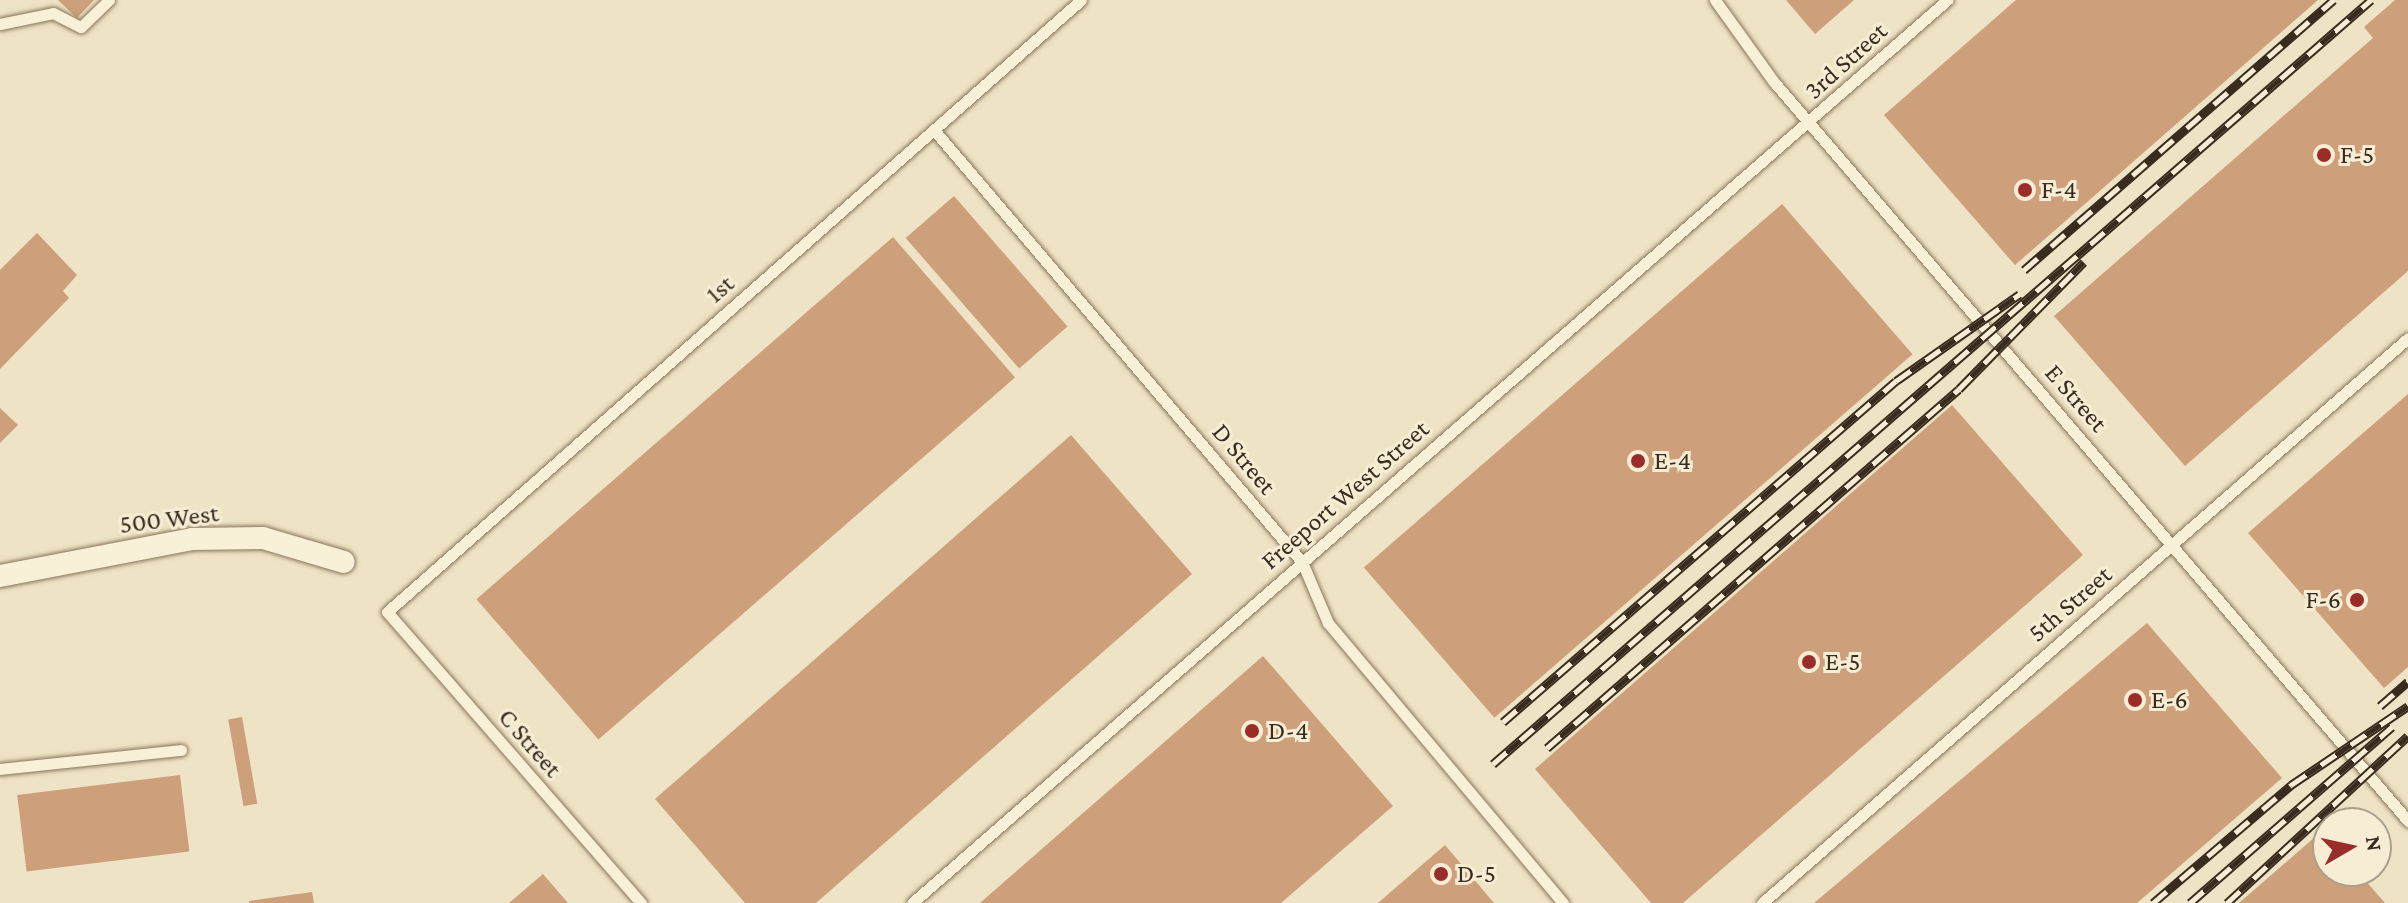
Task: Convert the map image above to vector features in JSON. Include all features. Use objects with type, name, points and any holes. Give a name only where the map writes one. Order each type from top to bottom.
[{"type":"street","name":"500 West","points":[[0,576],[192,539],[263,538],[344,562]]},
{"type":"lane","points":[[0,24],[53,13],[81,27],[109,0]]},
{"type":"lane","name":"1st","points":[[387,612],[1081,0]]},
{"type":"lane","name":"E Street","points":[[1715,0],[1809,123],[2408,821]]},
{"type":"lane","name":"3rd Street","points":[[1809,123],[1947,0]]},
{"type":"lane","name":"Freeport West Street","points":[[912,903],[1809,123]]},
{"type":"lane","name":"D Street","points":[[934,130],[1302,562],[1328,623],[1563,903]]},
{"type":"lane","name":"5th Street","points":[[1762,903],[2408,338]]},
{"type":"lane","name":"C Street","points":[[387,612],[641,903]]},
{"type":"lane","points":[[0,769],[181,750]]},
{"type":"building","points":[[58,0],[94,0],[77,18]]},
{"type":"building","points":[[1786,0],[1854,0],[1815,34]]},
{"type":"building","name":"F-4","points":[[2016,0],[2318,0],[2015,265],[1884,115]]},
{"type":"building","name":"F-5","points":[[2395,0],[2408,0],[2408,271],[2185,466],[2054,316],[2373,38],[2364,27]]},
{"type":"building","points":[[954,196],[1067,327],[1019,369],[906,238]]},
{"type":"building","name":"E-4","points":[[1782,204],[1913,354],[1494,718],[1364,567]]},
{"type":"building","points":[[37,233],[77,275],[63,291],[69,298],[0,369],[0,270]]},
{"type":"building","points":[[893,237],[1015,377],[598,740],[476,599]]},
{"type":"building","name":"F-6","points":[[2408,394],[2408,667],[2384,688],[2248,533]]},
{"type":"building","name":"E-5","points":[[1952,405],[2083,555],[1683,903],[1651,903],[1535,769]]},
{"type":"building","points":[[0,408],[18,425],[0,443]]},
{"type":"building","points":[[1071,435],[1192,574],[816,903],[745,903],[655,799]]},
{"type":"building","name":"E-6","points":[[2147,623],[2282,778],[2137,903],[1814,903]]},
{"type":"building","name":"D-4","points":[[1263,656],[1393,806],[1281,903],[980,903]]},
{"type":"building","points":[[242,717],[257,804],[243,806],[228,719]]},
{"type":"building","points":[[180,775],[189,851],[27,871],[17,795]]},
{"type":"building","points":[[2312,840],[2312,887],[2371,887],[2385,903],[2239,903]]},
{"type":"building","name":"D-5","points":[[1445,845],[1494,903],[1378,903]]},
{"type":"building","points":[[543,874],[568,903],[509,903]]},
{"type":"building","points":[[312,892],[314,903],[249,903],[249,901]]},
{"type":"railway","points":[[2024,270],[2334,0]]},
{"type":"railway","points":[[1493,764],[2371,0]]},
{"type":"railway","points":[[1547,748],[1959,389],[2084,262]]},
{"type":"railway","points":[[1503,722],[1896,381],[2020,294]]},
{"type":"railway","points":[[2380,706],[2408,682]]},
{"type":"railway","points":[[2153,903],[2291,785],[2408,706]]},
{"type":"railway","points":[[2190,903],[2392,727]]},
{"type":"railway","points":[[2227,903],[2408,736]]},
{"type":"place","name":"F-5","points":[[2324,155]]},
{"type":"place","name":"F-4","points":[[2025,190]]},
{"type":"place","name":"E-4","points":[[1638,461]]},
{"type":"place","name":"F-6","points":[[2357,600]]},
{"type":"place","name":"E-5","points":[[1809,662]]},
{"type":"place","name":"E-6","points":[[2135,700]]},
{"type":"place","name":"D-4","points":[[1252,731]]},
{"type":"place","name":"D-5","points":[[1441,874]]}]
